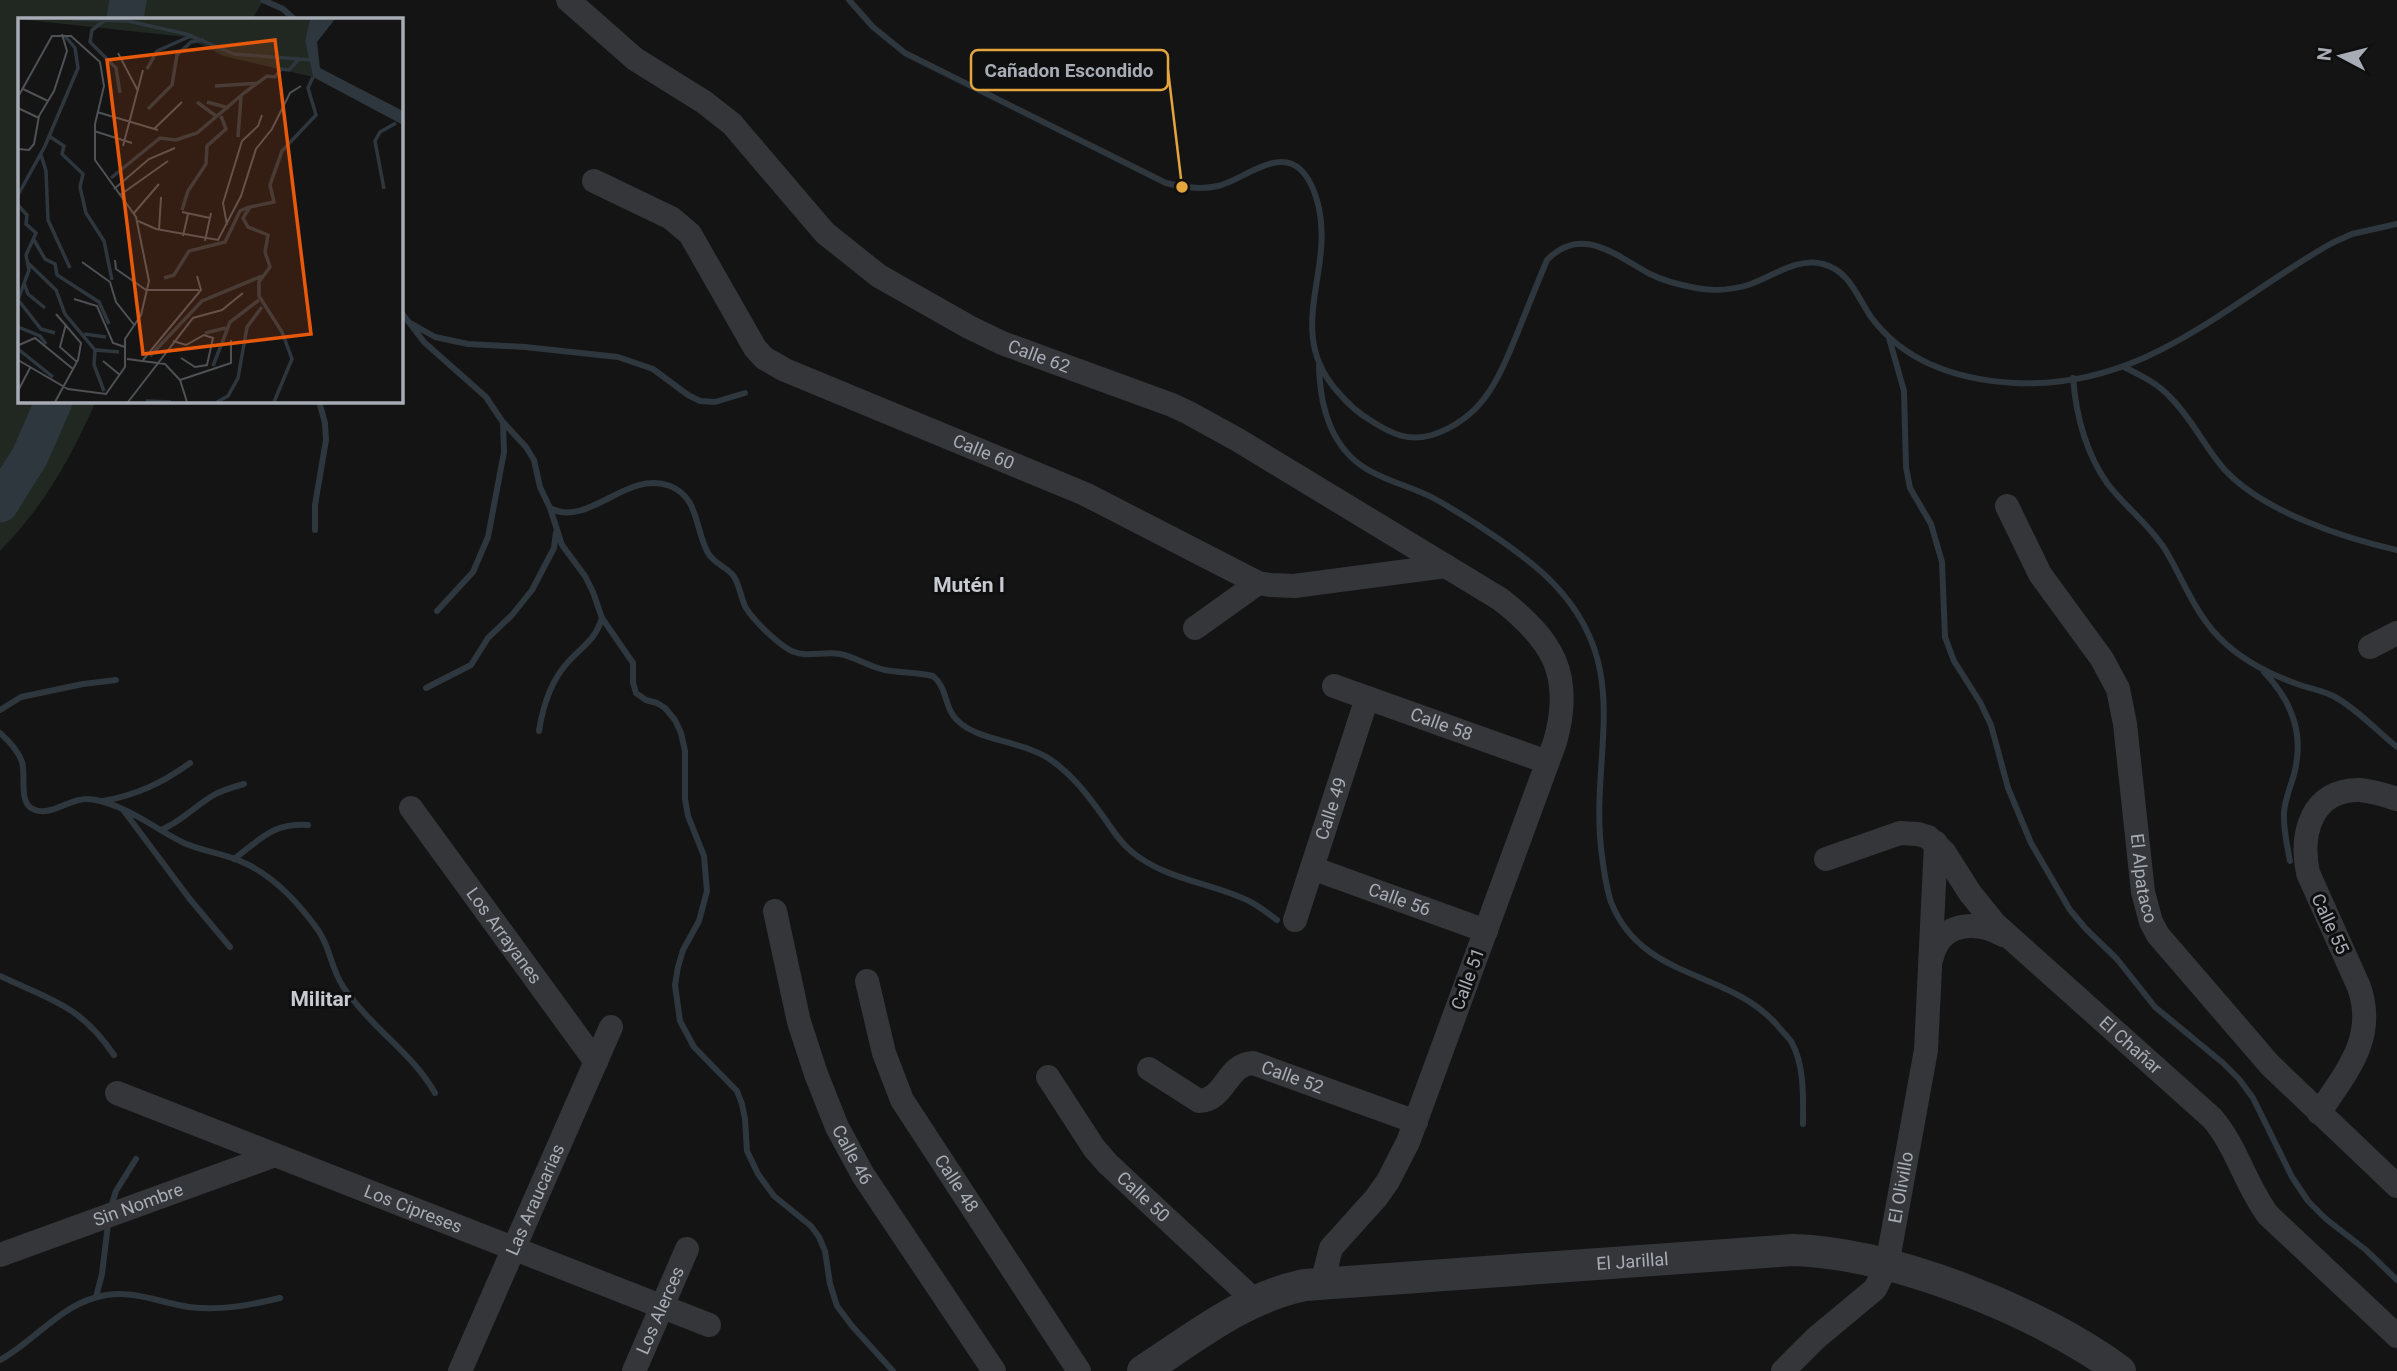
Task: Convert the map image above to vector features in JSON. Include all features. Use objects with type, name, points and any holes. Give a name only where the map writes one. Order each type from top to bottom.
[{"type":"street","name":"Calle 62","points":[[568,0],[635,59],[704,102],[732,124],[825,233],[880,276],[1002,343],[1172,405],[1238,440],[1515,611],[1530,625],[1552,655]]},
{"type":"street","name":"Calle 60","points":[[594,181],[658,211],[681,225],[697,244],[755,348],[774,365],[1085,494],[1258,583],[1294,586],[1446,566]]},
{"type":"street","name":"El Alpataco","points":[[2007,506],[2040,574],[2102,659],[2118,690],[2143,892],[2151,922],[2168,948],[2270,1065],[2397,1186]]},
{"type":"street","points":[[1195,628],[1258,583]]},
{"type":"street","points":[[2370,647],[2397,633]]},
{"type":"street","name":"Calle 51","points":[[1322,1283],[1331,1248],[1363,1214],[1388,1181],[1408,1142],[1486,931],[1560,725],[1563,689],[1552,655]]},
{"type":"street","name":"Calle 58","points":[[1334,686],[1547,762]]},
{"type":"street","name":"Calle 49","points":[[1295,920],[1367,698]]},
{"type":"street","name":"Calle 55","points":[[2319,1113],[2354,1060],[2365,1016],[2359,987],[2308,873],[2305,860],[2309,820],[2316,809],[2335,795],[2359,790],[2397,799]]},
{"type":"street","name":"Los Arrayanes","points":[[411,808],[596,1062]]},
{"type":"street","points":[[1826,859],[1900,833],[1918,834],[1936,843]]},
{"type":"street","name":"El Chañar","points":[[1936,843],[1981,909],[2010,938],[2212,1118],[2231,1142],[2253,1192],[2268,1215],[2397,1336]]},
{"type":"street","name":"El Olivillo","points":[[1783,1371],[1816,1338],[1875,1289],[1887,1265],[1923,1069],[1936,843]]},
{"type":"street","name":"Calle 56","points":[[1312,868],[1486,931]]},
{"type":"street","name":"Calle 46","points":[[775,911],[799,1022],[837,1127],[863,1175],[994,1371]]},
{"type":"street","name":"El Olivillo","points":[[1931,961],[1938,941],[1944,934],[1960,926],[1988,927],[2010,938]]},
{"type":"street","name":"Calle 48","points":[[867,981],[884,1053],[902,1100],[1079,1371]]},
{"type":"street","name":"Las Araucarias","points":[[460,1371],[611,1027]]},
{"type":"street","name":"Calle 52","points":[[1149,1069],[1199,1101],[1212,1099],[1238,1067],[1253,1063],[1416,1122]]},
{"type":"street","name":"Calle 50","points":[[1048,1077],[1087,1139],[1108,1164],[1255,1301]]},
{"type":"street","name":"Los Cipreses","points":[[117,1093],[709,1325]]},
{"type":"street","name":"Sin Nombre","points":[[0,1255],[275,1155]]},
{"type":"street","name":"Los Alerces","points":[[634,1371],[687,1249]]},
{"type":"street","name":"El Jarillal","points":[[1143,1371],[1255,1301],[1287,1289],[1322,1283],[1771,1251],[1816,1251],[1887,1265],[1968,1292],[2029,1318],[2120,1371]]},
{"type":"shaded area","points":[[0,0],[264,0],[253,18],[18,18],[18,402],[96,402],[77,442],[43,499],[0,551]]},
{"type":"waterway","points":[[125,18],[128,0]]},
{"type":"waterway","points":[[263,0],[283,9],[293,18]]},
{"type":"waterway","points":[[849,0],[873,27],[905,53],[1166,183],[1192,188],[1218,186],[1271,163],[1292,164],[1301,170],[1316,198],[1322,232],[1312,325],[1314,347],[1322,369],[1337,391],[1358,412],[1401,436],[1416,438],[1432,435],[1450,428],[1476,408],[1503,367],[1547,260],[1573,244],[1599,247],[1661,279],[1709,290],[1748,285],[1794,265],[1823,264],[1840,272],[1885,333],[1917,357],[1954,373],[2015,383],[2062,381],[2105,372],[2145,357],[2183,338],[2332,243],[2352,234],[2397,224]]},
{"type":"waterway","points":[[402,313],[424,342],[486,397],[502,421],[526,447],[534,460],[540,487],[562,545],[585,576],[602,618],[633,663],[636,693],[665,708],[675,720],[685,751],[685,799],[688,816],[704,856],[707,891],[699,921],[683,950],[678,967],[675,985],[680,1021],[694,1047],[737,1091],[745,1119],[747,1151],[758,1174],[774,1196],[811,1226],[819,1237],[825,1251],[830,1284],[837,1306],[893,1371]]},
{"type":"waterway","points":[[412,324],[435,337],[468,344],[618,357],[653,369],[700,401],[715,402],[745,393]]},
{"type":"waterway","points":[[1889,338],[1904,391],[1906,467],[1910,488],[1931,524],[1942,562],[1945,637],[1954,661],[1991,725],[2008,788],[2031,843],[2070,910],[2086,929],[2117,959],[2155,1007],[2239,1079],[2253,1098],[2292,1177],[2308,1201],[2397,1280]]},
{"type":"waterway","points":[[1319,366],[1329,423],[1335,436],[1353,459],[1373,473],[1437,500],[1498,539],[1553,583],[1579,616],[1594,648],[1602,681],[1604,714],[1599,819],[1606,885],[1611,902],[1625,928],[1643,947],[1664,961],[1735,993],[1757,1007],[1777,1025],[1789,1039],[1799,1061],[1803,1124]]},
{"type":"waterway","points":[[2124,367],[2164,391],[2184,413],[2224,469],[2259,498],[2305,521],[2397,550]]},
{"type":"waterway","points":[[2073,378],[2083,433],[2093,459],[2114,492],[2160,542],[2199,612],[2216,634],[2234,651],[2261,668],[2335,697],[2397,747]]},
{"type":"waterway","points":[[0,504],[30,456],[54,402]]},
{"type":"waterway","points":[[315,530],[315,505],[326,440],[319,402]]},
{"type":"waterway","points":[[437,611],[473,572],[488,537],[504,452],[503,422]]},
{"type":"waterway","points":[[550,508],[564,512],[579,511],[638,485],[654,483],[679,491],[691,506],[708,553],[732,574],[750,613],[783,645],[800,654],[840,654],[885,670],[933,676],[941,686],[950,711],[958,721],[977,733],[1028,749],[1051,760],[1081,787],[1124,845],[1144,861],[1171,874],[1245,899],[1277,920]]},
{"type":"waterway","points":[[426,688],[471,665],[488,638],[512,615],[532,590],[554,548],[556,532]]},
{"type":"waterway","points":[[539,731],[546,702],[557,676],[592,637],[602,618]]},
{"type":"waterway","points":[[2264,672],[2288,705],[2298,742],[2295,770],[2284,812],[2290,861]]},
{"type":"waterway","points":[[0,710],[21,697],[116,680]]},
{"type":"waterway","points":[[0,733],[20,758],[25,799],[31,808],[45,811],[80,800],[103,802],[135,815],[184,843],[240,861],[273,881],[293,899],[318,930],[347,992],[407,1056],[435,1093]]},
{"type":"waterway","points":[[103,801],[149,787],[190,763]]},
{"type":"waterway","points":[[161,830],[175,823],[205,800],[244,784]]},
{"type":"waterway","points":[[124,811],[189,898],[230,947]]},
{"type":"waterway","points":[[234,859],[276,830],[308,825]]},
{"type":"waterway","points":[[0,976],[50,998],[76,1014],[114,1055]]},
{"type":"waterway","points":[[111,1207],[116,1191],[136,1159]]},
{"type":"waterway","points":[[96,1297],[102,1274],[108,1224]]},
{"type":"waterway","points":[[0,1360],[68,1310],[107,1295],[142,1296],[189,1307],[212,1308],[247,1305],[280,1298]]},
{"type":"place","name":"Cañadon Escondido","points":[[1182,187]]},
{"type":"district","name":"Mutén I","points":[[969,585]]},
{"type":"district","name":"Militar","points":[[321,999]]}]
